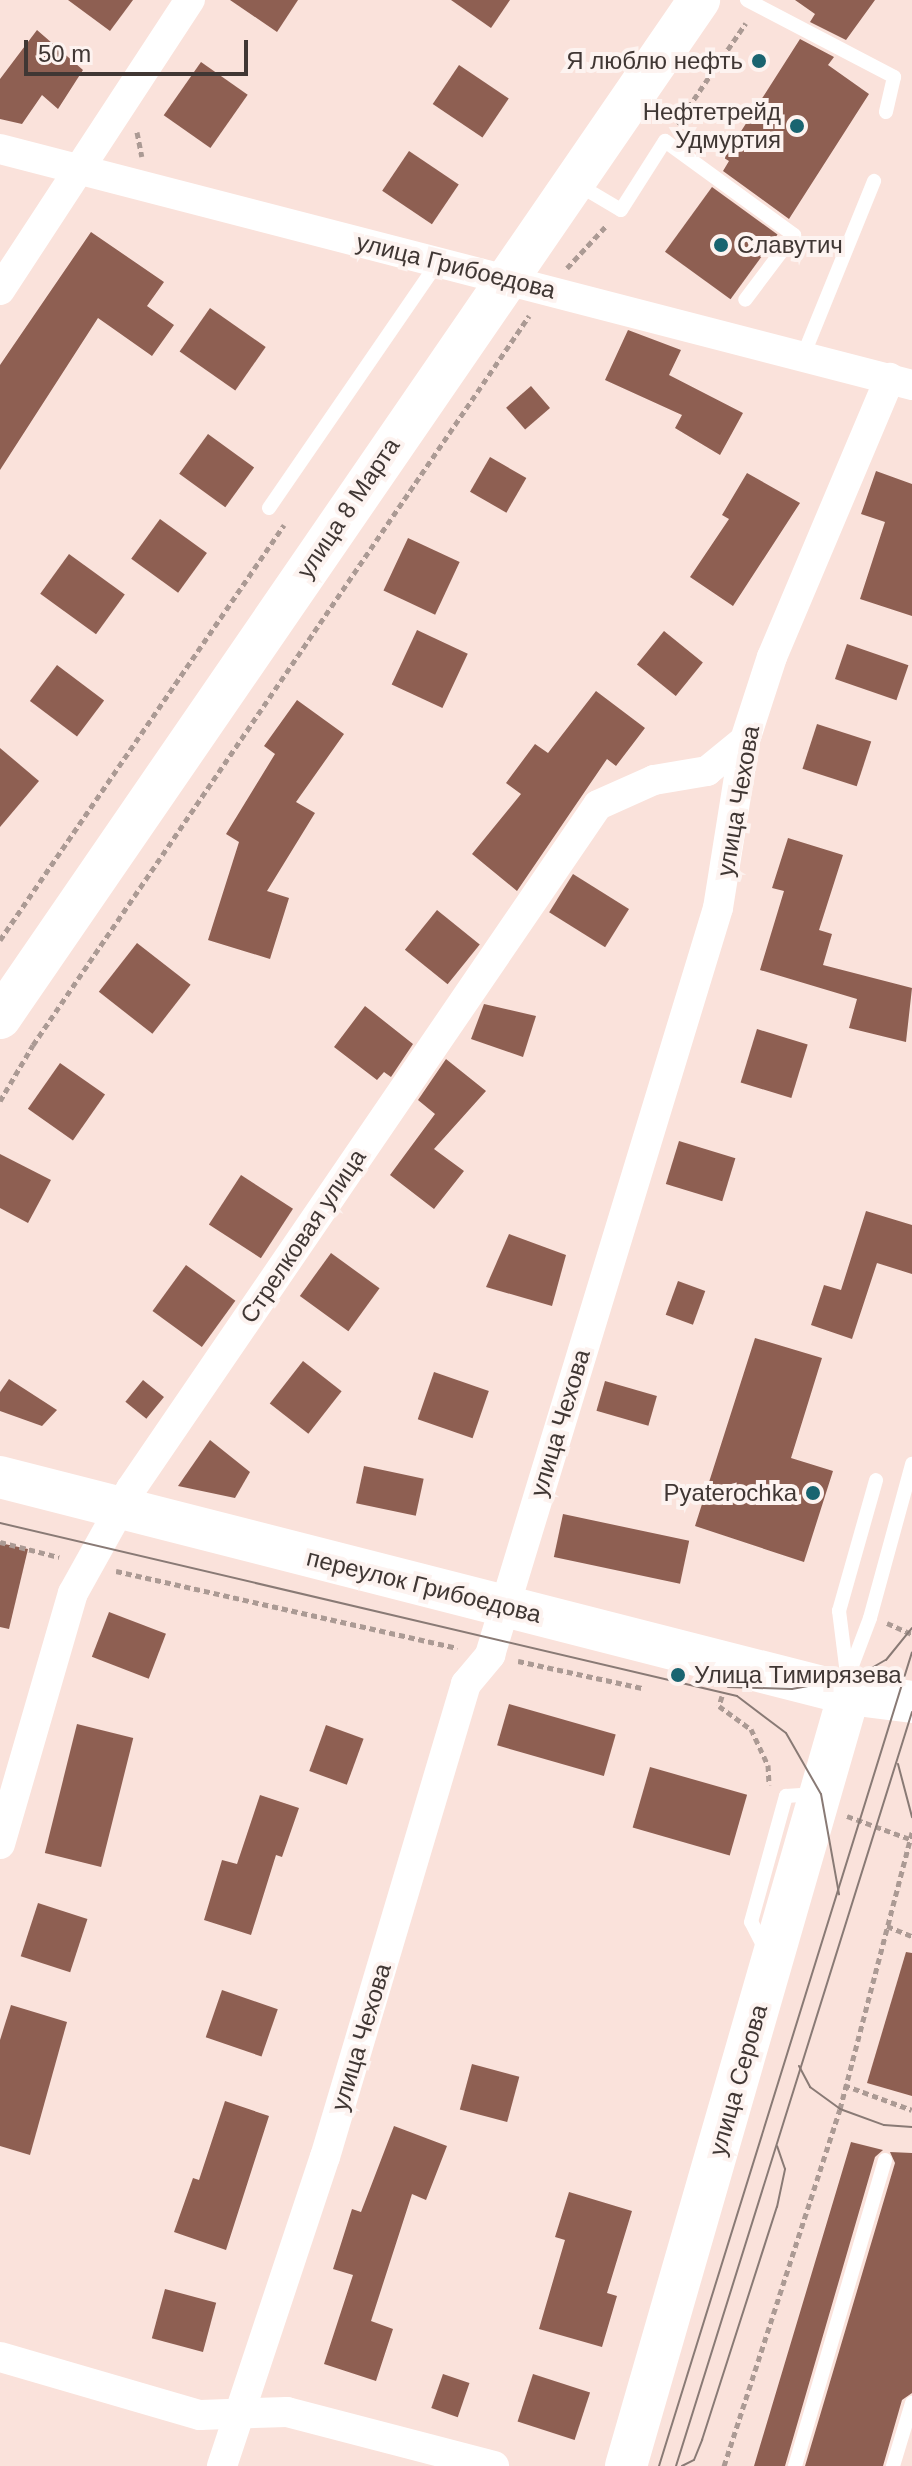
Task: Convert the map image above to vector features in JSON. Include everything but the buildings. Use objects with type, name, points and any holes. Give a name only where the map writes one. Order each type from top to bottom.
[{"type":"street","points":[[0,290],[81,171],[190,0]]},
{"type":"street","name":"улица 8 Марта","points":[[0,1018],[506,277],[576,184],[699,0]]},
{"type":"street","name":"улица Грибоедова","points":[[0,149],[506,277],[901,382]]},
{"type":"street","name":"улица Чехова","points":[[222,2466],[236,2412],[325,2157],[466,1684],[490,1655],[718,908],[745,740],[772,657],[901,382]]},
{"type":"street","name":"Стрелковая улица","points":[[0,1844],[73,1593],[117,1509],[598,805],[654,780],[707,771],[745,740]]},
{"type":"street","name":"переулок Грибоедова","points":[[0,1477],[504,1606],[848,1686]]},
{"type":"street","points":[[848,1686],[912,1702]]},
{"type":"street","name":"улица Серова","points":[[626,2466],[821,1794],[848,1686]]},
{"type":"street","points":[[0,2357],[200,2415],[287,2412],[494,2466]]},
{"type":"lane","points":[[747,0],[894,77],[886,112]]},
{"type":"lane","points":[[576,184],[621,210],[665,141],[794,235],[745,300]]},
{"type":"lane","points":[[803,356],[874,181]]},
{"type":"lane","points":[[269,508],[440,261]]},
{"type":"lane","points":[[848,1686],[912,1464]]},
{"type":"lane","points":[[848,1686],[839,1611],[876,1480]]},
{"type":"lane","points":[[795,2466],[885,2160]]},
{"type":"lane","points":[[893,2466],[912,2403]]},
{"type":"path","points":[[665,141],[751,15],[765,10]]},
{"type":"path","points":[[0,1101],[33,1045],[548,289],[621,210]]},
{"type":"path","points":[[0,940],[293,512]]},
{"type":"path","points":[[0,1542],[88,1565],[642,1688]]},
{"type":"path","points":[[724,2466],[844,2085],[912,1832]]},
{"type":"path","points":[[887,1926],[912,1936]]},
{"type":"path","points":[[844,2085],[912,2110]]},
{"type":"tram line","points":[[0,1523],[737,1696],[786,1733],[821,1794],[839,1894]]},
{"type":"tram line","points":[[728,1687],[792,1689],[856,1677],[886,1660],[912,1628]]},
{"type":"tram line","points":[[659,2466],[912,1652]]},
{"type":"tram line","points":[[676,2466],[912,1712]]},
{"type":"tram line","points":[[898,1764],[912,1817]]},
{"type":"tram line","points":[[799,2066],[810,2087],[840,2109],[884,2125],[912,2127]]},
{"type":"tram line","points":[[682,2466],[694,2460],[702,2440],[777,2207],[785,2169],[777,2146]]},
{"type":"place","name":"Я люблю нефть","points":[[759,61]]},
{"type":"place","name":"Нефтетрейд Удмуртия","points":[[797,126]]},
{"type":"place","name":"Славутич","points":[[721,245]]},
{"type":"place","name":"Pyaterochka","points":[[813,1493]]},
{"type":"place","name":"Улица Тимирязева","points":[[678,1675]]}]
